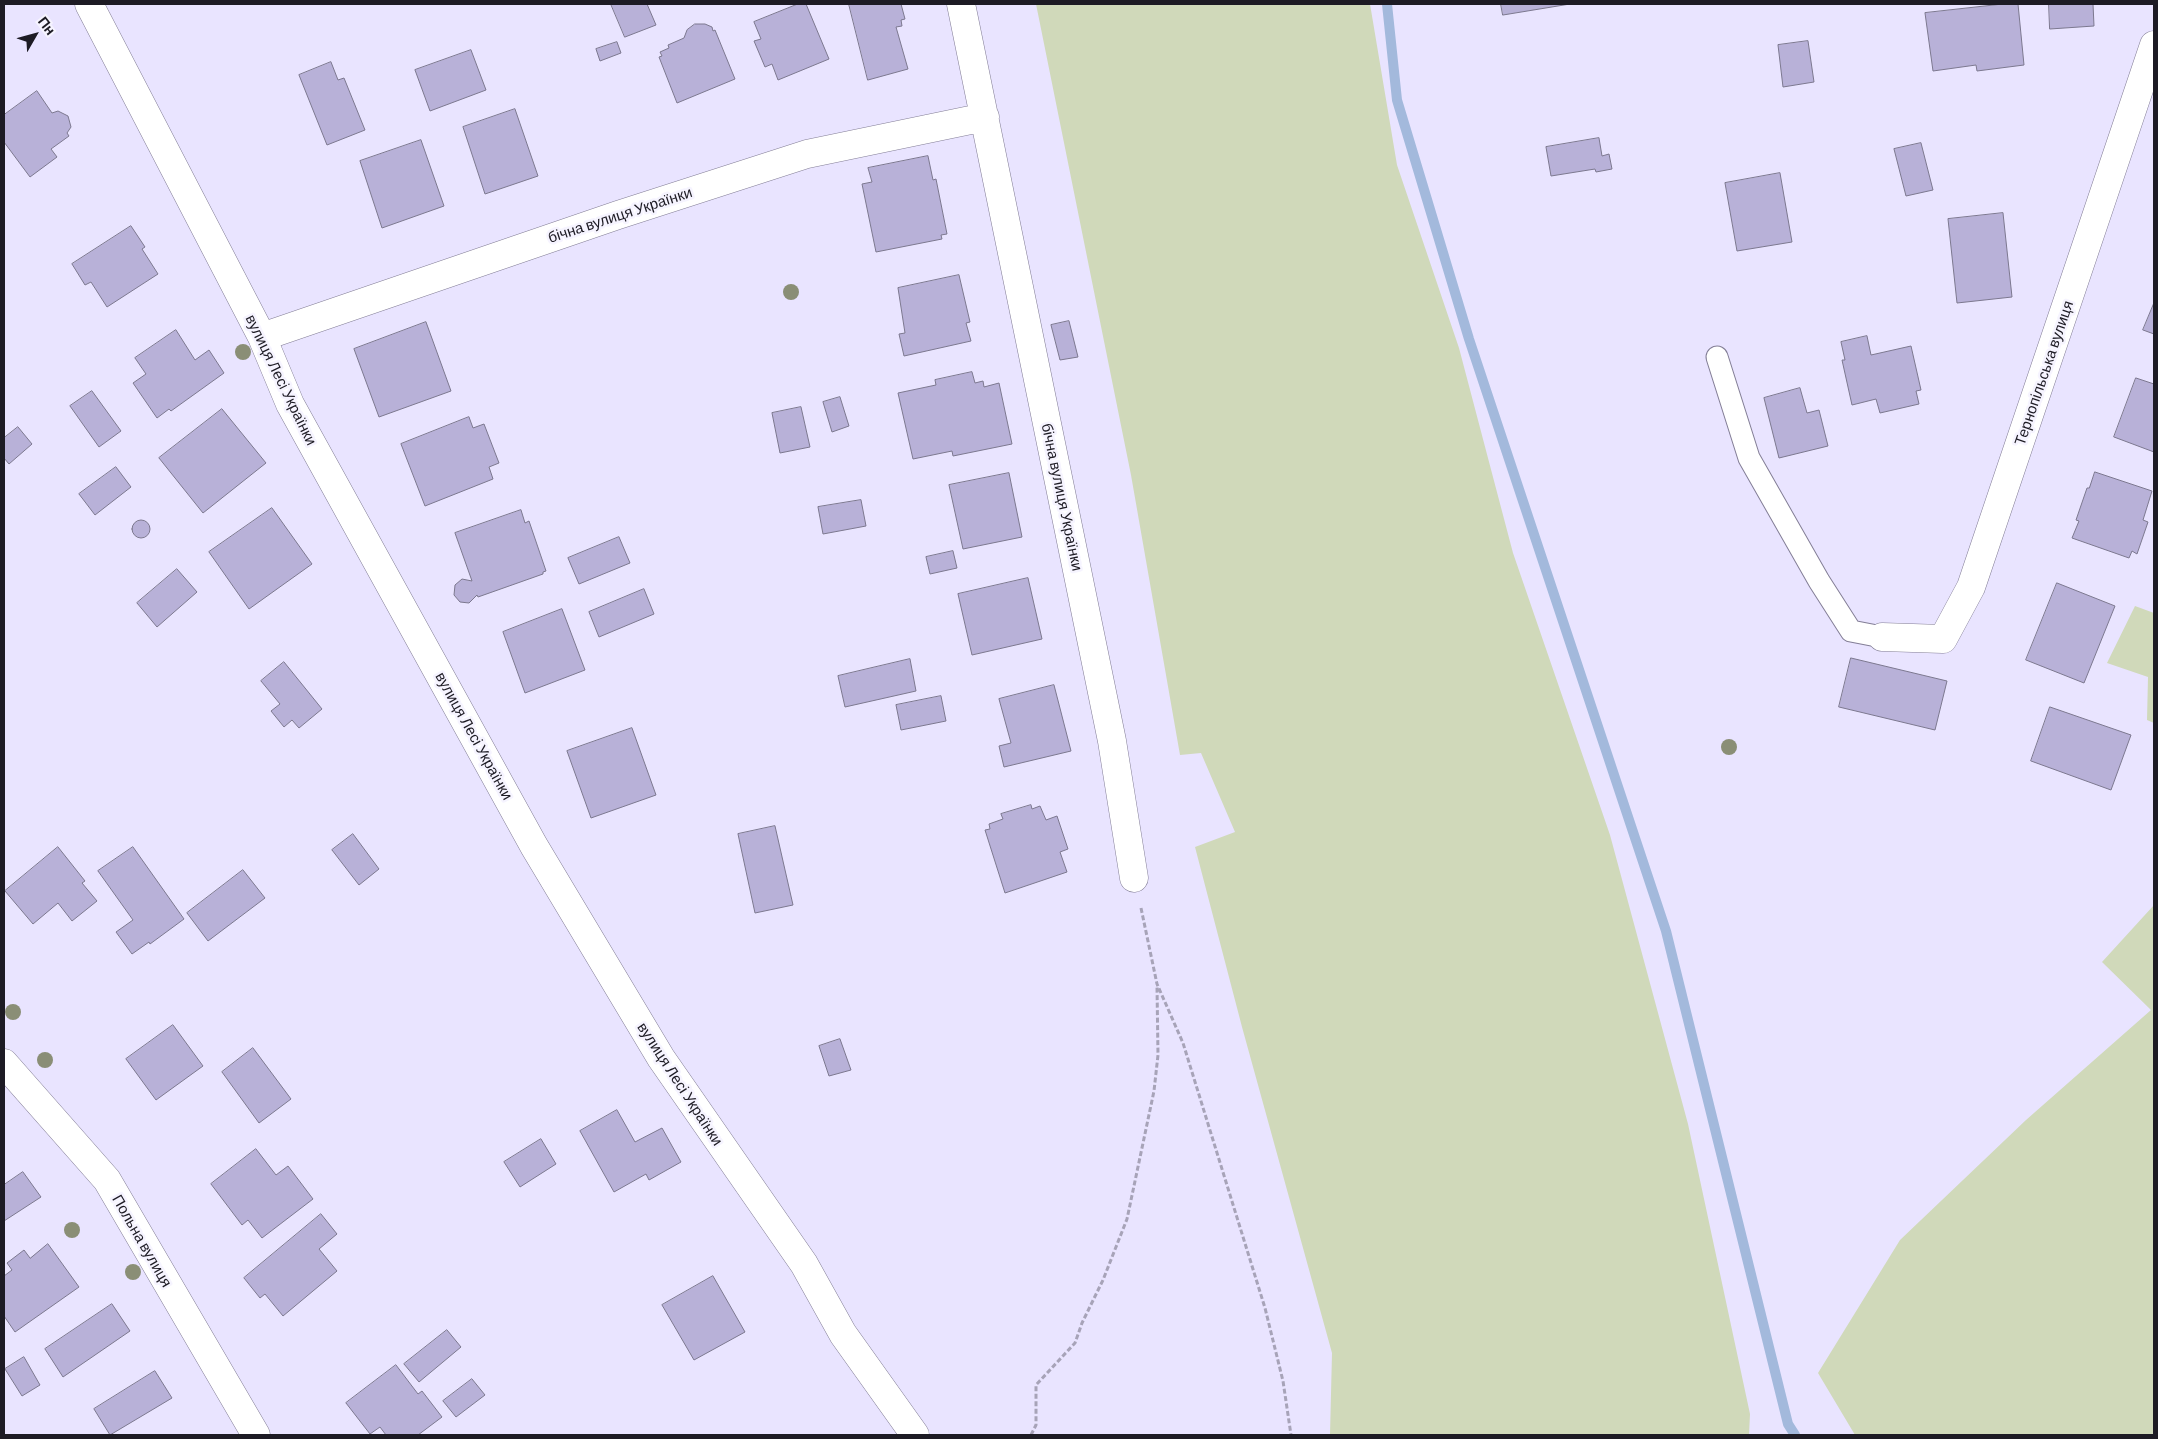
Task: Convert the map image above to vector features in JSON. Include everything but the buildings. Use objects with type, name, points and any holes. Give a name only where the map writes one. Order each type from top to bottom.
[{"type":"street","name":"вулиця Лесі Українки","points":[[89,4],[262,337],[290,404],[549,871],[661,1058],[804,1264],[843,1334],[914,1435]]},
{"type":"street","name":"бічна вулиця Українки","points":[[961,4],[1112,740],[1134,878]]},
{"type":"street","name":"Тернопільська вулиця","points":[[1882,637],[1943,639],[1971,587],[2154,44]]},
{"type":"street","name":"бічна вулиця Українки","points":[[262,337],[618,215],[807,154],[985,117]]},
{"type":"street","name":"Польна вулиця","points":[[4,1063],[106,1180],[256,1435]]},
{"type":"lane","points":[[1717,357],[1749,458],[1819,581],[1851,631],[1882,637]]},
{"type":"path","points":[[1031,1435],[1036,1425],[1036,1385],[1074,1343],[1103,1280],[1127,1219],[1142,1139],[1154,1091],[1158,1055],[1157,984],[1134,878]]},
{"type":"path","points":[[1157,984],[1183,1043],[1265,1308],[1283,1381],[1291,1435]]},
{"type":"green space","points":[[1036,4],[1370,4],[1397,165],[1459,348],[1513,553],[1610,835],[1688,1124],[1750,1414],[1749,1435],[1330,1435],[1332,1353],[1242,1027],[1195,847],[1235,832],[1201,753],[1180,755],[1131,475]]},
{"type":"green space","points":[[2135,606],[2154,613],[2154,723],[2147,720],[2148,677],[2107,663]]},
{"type":"green space","points":[[2154,905],[2154,1435],[1855,1435],[1818,1373],[1900,1240],[2026,1120],[2151,1010],[2102,962]]},
{"type":"waterway","points":[[1387,4],[1397,100],[1469,339],[1666,931],[1788,1424],[1795,1435]]}]
